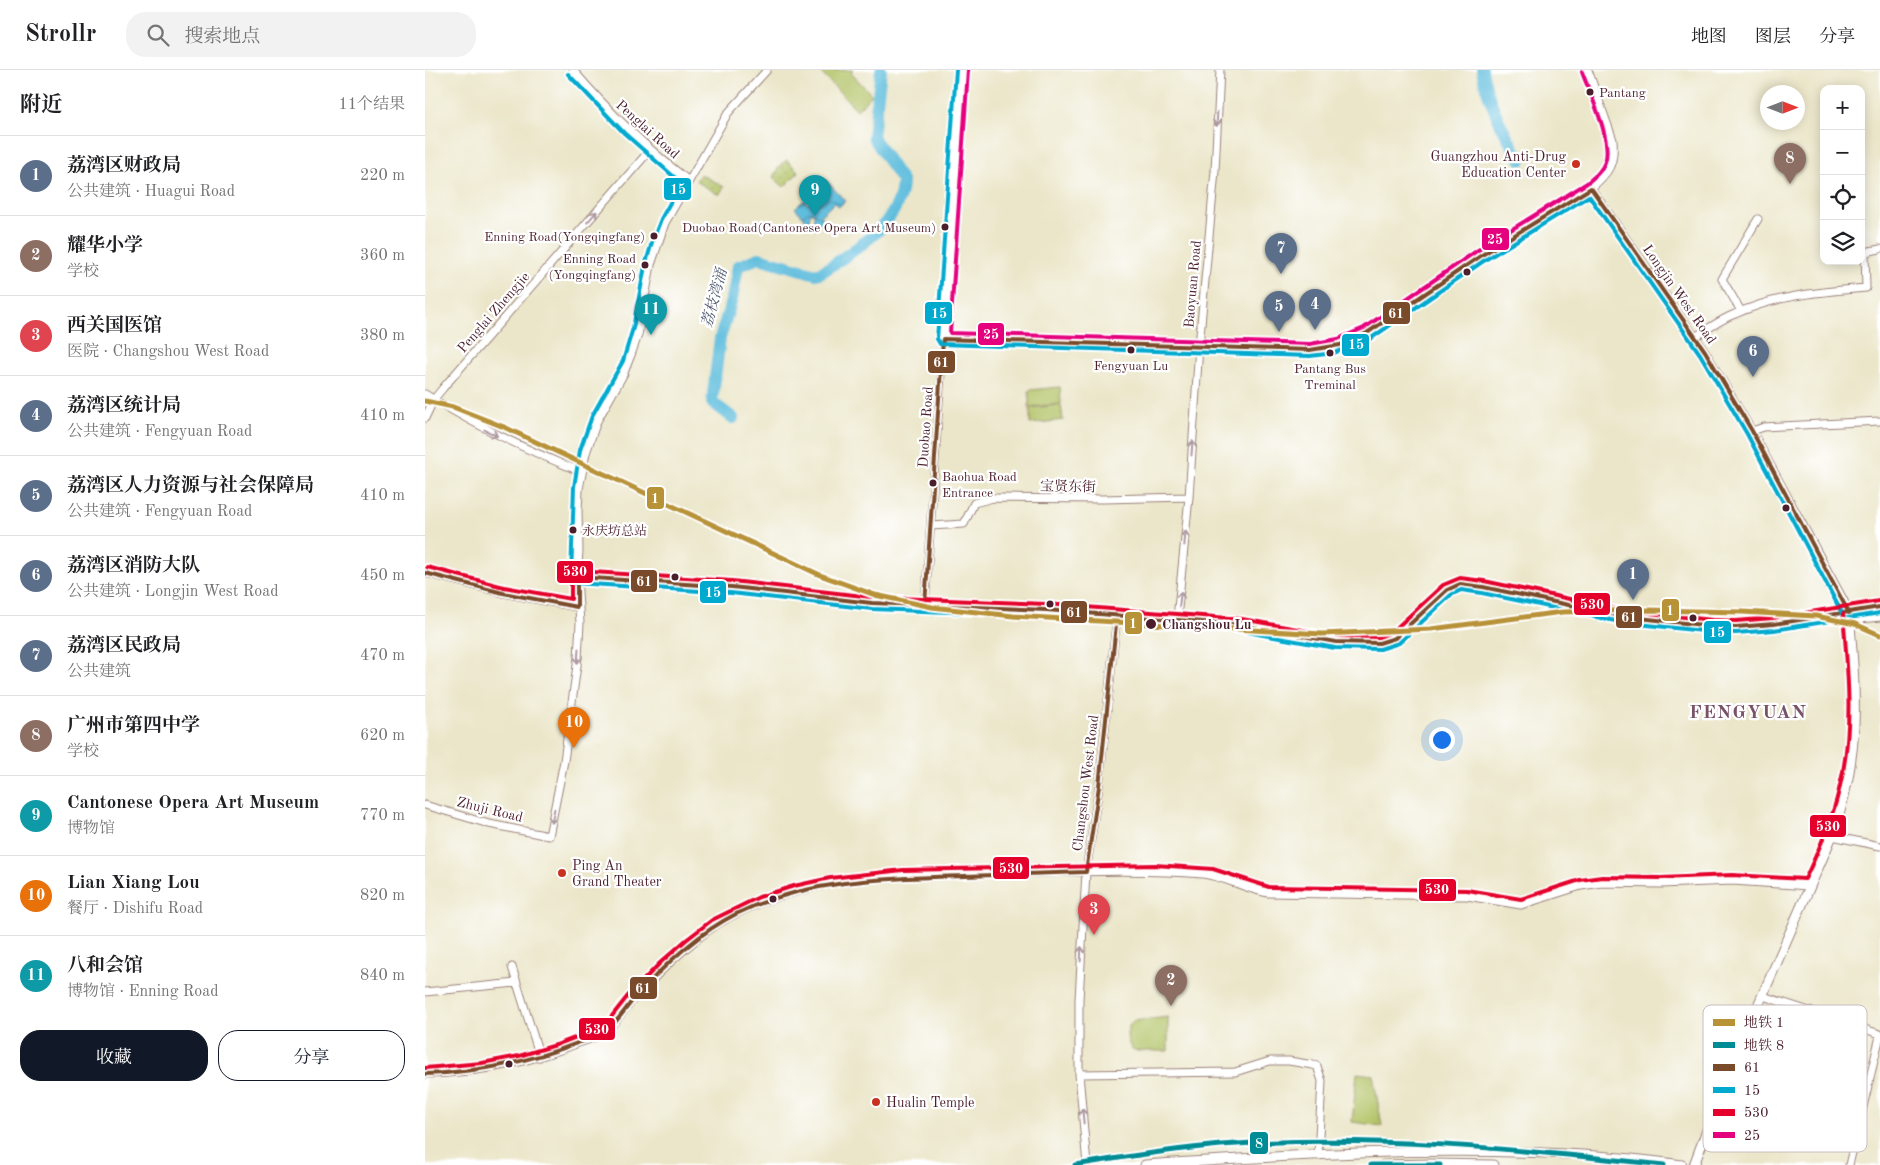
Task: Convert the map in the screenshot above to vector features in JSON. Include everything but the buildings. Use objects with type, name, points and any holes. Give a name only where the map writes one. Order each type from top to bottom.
[{"type":"main road","points":[[1849,613],[1880,607]]},
{"type":"main road","points":[[1849,613],[1860,618],[1880,616]]},
{"type":"main road","points":[[1759,1005],[1832,836],[1845,797],[1854,744],[1855,684],[1849,613]]},
{"type":"main road","points":[[1694,1165],[1703,1139]]},
{"type":"main road","points":[[1145,1165],[1402,1152],[1483,1151],[1587,1156],[1682,1165]]},
{"type":"main road","points":[[1383,1165],[1493,1165]]},
{"type":"street","name":"Penglai Road","points":[[573,70],[609,112],[650,150],[689,180]]},
{"type":"street","points":[[425,573],[503,593],[577,607],[579,551],[577,512],[582,472],[594,428],[623,375],[633,348],[651,264],[658,241],[673,207],[731,109],[767,70]]},
{"type":"street","name":"Duobao Road","points":[[925,605],[961,70]]},
{"type":"street","name":"Baoyuan Road","points":[[1177,620],[1189,496],[1199,346],[1215,171],[1220,70]]},
{"type":"street","points":[[943,340],[1323,350],[1353,340],[1487,252],[1591,188],[1607,172],[1611,167],[1614,152],[1611,130],[1589,70]]},
{"type":"street","name":"Penglai Zhengjie","points":[[425,418],[434,399],[650,150]]},
{"type":"street","name":"Longjin West Road","points":[[1591,188],[1705,351],[1751,431],[1849,613]]},
{"type":"street","points":[[1741,311],[1722,279],[1758,219]]},
{"type":"street","points":[[1695,337],[1732,314],[1764,302],[1811,292],[1866,288],[1865,252],[1880,248]]},
{"type":"street","points":[[425,394],[506,440],[582,472]]},
{"type":"street","points":[[425,398],[434,399]]},
{"type":"street","points":[[1751,431],[1764,427],[1880,421]]},
{"type":"street","name":"宝贤东街","points":[[931,526],[964,524],[974,502],[993,498],[1103,500],[1189,496]]},
{"type":"street","points":[[577,577],[713,586],[860,602],[1117,614],[1255,626],[1290,636],[1336,642],[1379,643],[1395,638],[1447,590],[1460,584],[1483,587],[1621,616],[1690,624],[1757,626],[1849,613]]},
{"type":"street","name":"Zhuji Road","points":[[425,805],[489,824],[549,836],[564,761],[577,666],[579,623],[577,607]]},
{"type":"street","name":"Changshou West Road","points":[[1087,1165],[1079,1074],[1079,1000],[1086,872],[1099,786],[1117,614]]},
{"type":"street","points":[[1832,836],[1880,846]]},
{"type":"street","points":[[425,1074],[483,1069],[540,1057],[592,1039],[606,1031],[633,1000],[712,928],[736,914],[783,895],[823,885],[890,878],[1086,872],[1204,874],[1268,893],[1467,896],[1521,905],[1581,886],[1602,883],[1678,884],[1732,881],[1809,886]]},
{"type":"street","points":[[512,967],[540,1057]]},
{"type":"street","points":[[425,992],[517,983]]},
{"type":"street","points":[[1763,996],[1790,1005]]},
{"type":"street","points":[[1867,1031],[1880,1035],[1867,1090]]},
{"type":"street","points":[[1079,1074],[1235,1072],[1270,1062],[1289,1061],[1313,1064],[1317,1066],[1322,1081],[1318,1156]]},
{"type":"street","points":[[1849,1165],[1852,1152]]},
{"type":"green space","points":[[824,70],[853,70],[851,73],[872,95],[857,110],[821,73]]},
{"type":"green space","points":[[787,160],[799,172],[784,187],[773,177],[780,165]]},
{"type":"green space","points":[[701,174],[724,187],[719,195],[696,181]]},
{"type":"green space","points":[[1060,387],[1061,404],[1029,407],[1029,390]]},
{"type":"green space","points":[[1061,405],[1063,420],[1030,424],[1030,408]]},
{"type":"green space","points":[[1168,1017],[1168,1051],[1137,1051],[1131,1048],[1127,1034],[1133,1021]]},
{"type":"green space","points":[[1357,1073],[1373,1075],[1382,1126],[1352,1122]]},
{"type":"water","points":[[826,180],[845,201],[839,207],[834,203],[820,216],[824,220],[814,229],[814,213],[810,213],[809,223],[795,208],[804,200],[808,204],[818,194],[815,190]]},
{"type":"waterway","name":"荔枝湾涌","points":[[733,418],[712,402],[720,338],[732,299],[738,266],[759,258],[816,274],[822,272],[848,255],[874,234],[894,210],[900,196],[902,181],[873,137],[881,70]]},
{"type":"waterway","name":"荔枝湾涌","points":[[1482,70],[1488,94],[1497,117],[1521,160]]},
{"type":"metro line","name":"1","points":[[425,401],[453,407],[504,427],[820,575],[875,595],[932,607],[1013,616],[1322,634],[1431,629],[1563,612],[1649,610],[1742,612],[1816,616],[1855,624],[1880,635]]},
{"type":"metro line","name":"8","points":[[1075,1165],[1221,1145],[1332,1141],[1443,1145],[1664,1165]]},
{"type":"metro line","name":"8","points":[[1371,1165],[1440,1165]]},
{"type":"transit line","name":"15","points":[[956,70],[937,339],[940,344],[1310,356],[1334,353],[1370,339],[1485,260],[1589,196],[1700,354],[1747,434],[1843,615]]},
{"type":"transit line","name":"25","points":[[968,70],[950,333],[1310,344],[1338,339],[1364,328],[1478,250],[1587,183],[1597,174],[1605,162],[1607,153],[1606,142],[1582,72]]},
{"type":"transit line","name":"15","points":[[568,74],[624,133],[681,183],[661,219],[652,242],[645,266],[633,328],[623,361],[592,416],[580,450],[574,487],[571,577],[575,583],[731,593],[872,609],[1046,616],[1241,631],[1335,648],[1380,649],[1399,643],[1451,595],[1461,590],[1620,622],[1712,632],[1736,633],[1774,630],[1880,613]]},
{"type":"transit line","name":"61","points":[[925,605],[943,339],[1310,350],[1340,345],[1367,333],[1482,255],[1591,188],[1705,351],[1752,431],[1849,613]]},
{"type":"transit line","name":"530","points":[[427,567],[504,587],[571,599],[571,576],[573,572],[577,571],[732,581],[872,597],[1046,604],[1242,619],[1337,636],[1378,637],[1392,632],[1443,585],[1460,578],[1484,581],[1622,610],[1712,620],[1736,621],[1773,618],[1879,601]]},
{"type":"transit line","name":"61","points":[[425,573],[503,593],[577,607],[577,577],[732,587],[872,603],[1046,610],[1242,625],[1336,642],[1379,643],[1395,638],[1447,590],[1460,584],[1483,587],[1621,616],[1712,626],[1736,627],[1774,624],[1880,607]]},
{"type":"transit line","name":"530","points":[[425,1068],[482,1063],[519,1056],[556,1045],[595,1030],[608,1021],[627,997],[660,963],[712,920],[759,897],[794,886],[830,878],[903,870],[1155,865],[1213,869],[1269,887],[1467,890],[1521,899],[1580,880],[1602,877],[1661,878],[1732,875],[1805,879],[1829,824],[1844,768],[1849,702],[1843,614]]},
{"type":"transit line","name":"61","points":[[425,1074],[465,1071],[504,1065],[542,1055],[598,1036],[614,1024],[655,976],[693,942],[721,922],[763,902],[819,887],[877,880],[1086,872],[1099,786],[1117,615]]},
{"type":"place","name":"Pantang","points":[[1590,92]]},
{"type":"place","name":"Guangzhou Anti-Drug Education Center","points":[[1576,164]]},
{"type":"place","name":"广州市第四中学","points":[[1790,184]]},
{"type":"place","name":"Cantonese Opera Art Museum","points":[[815,216]]},
{"type":"place","name":"Duobao Road(Cantonese Opera Art Museum)","points":[[945,227]]},
{"type":"place","name":"Enning Road(Yongqingfang)","points":[[654,236]]},
{"type":"place","name":"Enning Road (Yongqingfang)","points":[[645,265]]},
{"type":"place","name":"荔湾区民政局","points":[[1281,274]]},
{"type":"place","name":"荔湾区统计局","points":[[1315,330]]},
{"type":"place","name":"荔湾区人力资源与社会保障局","points":[[1279,332]]},
{"type":"place","name":"八和会馆","points":[[651,335]]},
{"type":"place","name":"Fengyuan Lu","points":[[1131,350]]},
{"type":"place","name":"Pantang Bus Treminal","points":[[1330,353]]},
{"type":"place","name":"荔湾区消防大队","points":[[1753,377]]},
{"type":"place","name":"Baohua Road Entrance","points":[[933,483]]},
{"type":"place","name":"永庆坊总站","points":[[573,530]]},
{"type":"place","name":"荔湾区财政局","points":[[1633,600]]},
{"type":"place","name":"Changshou Lu","points":[[1151,624]]},
{"type":"place","name":"Lian Xiang Lou","points":[[574,748]]},
{"type":"place","name":"Ping An Grand Theater","points":[[562,873]]},
{"type":"place","name":"西关国医馆","points":[[1094,935]]},
{"type":"place","name":"耀华小学","points":[[1171,1006]]},
{"type":"place","name":"Hualin Temple","points":[[876,1102]]},
{"type":"district","name":"FENGYUAN","points":[[1748,711]]}]
